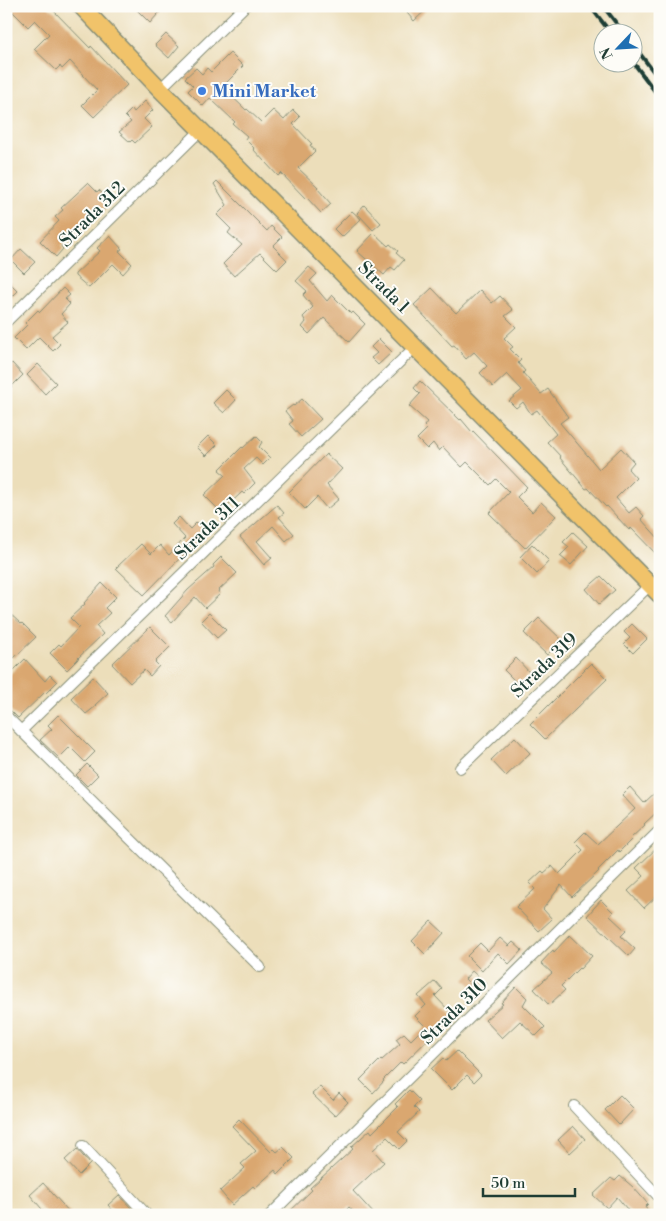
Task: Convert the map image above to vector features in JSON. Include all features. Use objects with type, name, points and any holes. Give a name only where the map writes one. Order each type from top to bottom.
[{"type":"main road","name":"Strada 1","points":[[81,6],[160,89],[655,590]]},
{"type":"street","points":[[160,89],[245,6]]},
{"type":"street","name":"Strada 312","points":[[6,322],[201,130]]},
{"type":"street","name":"Strada 311","points":[[21,731],[415,347]]},
{"type":"street","name":"Strada 319","points":[[460,768],[655,590]]},
{"type":"street","points":[[6,716],[260,967]]},
{"type":"street","name":"Strada 310","points":[[270,1215],[660,830]]},
{"type":"street","points":[[574,1106],[660,1198]]},
{"type":"street","points":[[83,1146],[147,1215]]},
{"type":"building","points":[[7,6],[48,6],[90,48],[91,46],[127,85],[94,117],[82,105],[97,90],[70,61],[62,69],[60,66],[56,70],[34,49],[49,34],[35,20],[28,27]]},
{"type":"building","points":[[133,6],[165,6],[150,23]]},
{"type":"building","points":[[401,6],[430,6],[414,21]]},
{"type":"building","points":[[166,34],[179,46],[169,58],[155,45]]},
{"type":"building","points":[[230,53],[243,66],[222,87],[246,110],[261,122],[273,110],[284,120],[293,110],[300,117],[293,124],[312,144],[310,145],[315,151],[298,168],[318,187],[331,204],[321,213],[281,173],[278,176],[245,139],[247,136],[233,124],[235,122],[210,98],[203,106],[188,91],[193,86],[185,78],[196,68],[202,74],[207,68],[211,72]]},
{"type":"building","points":[[145,101],[153,110],[144,119],[152,127],[135,143],[132,140],[130,142],[119,132],[131,122],[125,116],[132,109],[134,112]]},
{"type":"building","points":[[217,181],[267,231],[271,226],[282,237],[273,246],[287,260],[277,270],[260,253],[234,276],[223,264],[242,245],[228,233],[231,229],[217,215],[227,205],[214,184]]},
{"type":"building","points":[[88,183],[97,192],[99,190],[111,203],[82,231],[79,228],[61,246],[63,249],[56,257],[40,241],[59,221],[55,217],[63,210],[61,208]]},
{"type":"building","points":[[364,205],[381,223],[373,230],[357,213]]},
{"type":"building","points":[[352,211],[361,219],[342,237],[334,229]]},
{"type":"building","points":[[374,233],[388,246],[390,244],[398,251],[396,253],[404,260],[395,270],[391,267],[384,275],[357,251]]},
{"type":"building","points":[[110,236],[122,249],[119,251],[132,264],[123,274],[113,264],[89,288],[75,274],[100,251],[97,248]]},
{"type":"building","points":[[21,249],[35,262],[24,273],[11,260]]},
{"type":"building","points":[[309,267],[317,274],[310,281],[327,301],[332,295],[351,314],[353,312],[365,324],[349,342],[324,318],[309,334],[302,327],[306,322],[303,317],[313,307],[303,295],[307,291],[296,281]]},
{"type":"building","points":[[6,279],[18,291],[6,303]]},
{"type":"building","points":[[63,288],[70,295],[65,299],[70,304],[61,314],[68,322],[52,336],[60,344],[53,351],[39,337],[26,350],[14,338],[27,325],[25,323],[38,310],[40,312]]},
{"type":"building","points":[[432,288],[456,313],[480,290],[492,303],[500,296],[513,310],[505,316],[516,327],[504,338],[513,347],[510,349],[521,360],[518,363],[525,371],[523,373],[541,394],[548,389],[568,417],[560,423],[599,469],[621,448],[634,462],[628,469],[636,478],[616,498],[629,513],[636,507],[644,516],[641,519],[660,540],[660,558],[631,528],[629,530],[607,506],[588,488],[586,489],[560,458],[547,442],[556,434],[537,410],[531,414],[523,402],[516,408],[509,401],[522,390],[507,374],[493,387],[480,373],[487,366],[474,352],[466,359],[414,305]]},
{"type":"building","points":[[379,339],[392,352],[378,365],[371,358],[377,353],[371,347]]},
{"type":"building","points":[[12,363],[23,375],[6,392],[6,368]]},
{"type":"building","points":[[38,364],[56,383],[45,394],[27,375]]},
{"type":"building","points":[[420,381],[461,419],[527,487],[517,497],[532,512],[541,502],[556,516],[525,548],[489,513],[509,492],[496,479],[490,485],[467,462],[462,467],[443,447],[439,451],[433,443],[427,449],[417,439],[427,429],[424,426],[427,422],[409,406],[420,394],[414,388]]},
{"type":"building","points":[[226,390],[236,400],[224,413],[213,403]]},
{"type":"building","points":[[302,399],[321,419],[301,437],[289,424],[293,421],[285,411]]},
{"type":"building","points":[[208,436],[217,445],[206,456],[197,447]]},
{"type":"building","points":[[256,436],[262,442],[259,447],[270,458],[263,465],[256,458],[244,469],[255,483],[244,494],[242,492],[221,512],[204,495],[225,475],[219,470]]},
{"type":"building","points":[[326,454],[342,469],[327,485],[339,499],[327,509],[317,497],[305,509],[289,492]]},
{"type":"building","points":[[277,505],[284,513],[279,517],[294,534],[286,541],[273,526],[257,541],[272,558],[264,565],[240,537]]},
{"type":"building","points":[[179,517],[190,529],[197,522],[207,533],[144,595],[116,568],[141,544],[151,554],[160,545],[169,555],[185,538],[172,524]]},
{"type":"building","points":[[573,532],[588,546],[571,565],[560,556],[569,547],[563,542]]},
{"type":"building","points":[[532,544],[549,561],[537,574],[520,557]]},
{"type":"building","points":[[221,557],[237,573],[218,591],[220,594],[205,608],[195,597],[172,622],[165,616],[188,590],[214,567],[213,565]]},
{"type":"building","points":[[601,576],[615,590],[599,604],[586,589]]},
{"type":"building","points":[[102,583],[116,597],[105,608],[110,613],[96,626],[103,634],[67,670],[50,653],[59,644],[61,646],[79,627],[70,618],[85,604]]},
{"type":"building","points":[[6,610],[36,637],[14,658],[6,651]]},
{"type":"building","points":[[209,613],[226,630],[217,638],[201,621]]},
{"type":"building","points":[[539,618],[562,640],[547,655],[524,633]]},
{"type":"building","points":[[632,624],[647,639],[633,653],[624,644],[630,638],[624,632]]},
{"type":"building","points":[[150,627],[170,647],[155,662],[159,666],[150,676],[144,670],[130,683],[112,664]]},
{"type":"building","points":[[516,658],[530,673],[518,684],[504,670]]},
{"type":"building","points":[[25,659],[45,681],[50,675],[57,682],[18,718],[6,706],[6,678]]},
{"type":"building","points":[[591,663],[607,679],[545,739],[530,724]]},
{"type":"building","points":[[93,677],[108,693],[86,714],[71,698]]},
{"type":"building","points":[[58,715],[95,752],[85,762],[70,747],[59,758],[40,740],[52,729],[48,725]]},
{"type":"building","points":[[515,737],[530,753],[506,776],[491,760]]},
{"type":"building","points":[[87,764],[98,775],[87,786],[76,775]]},
{"type":"building","points":[[630,787],[644,803],[660,788],[660,809],[572,897],[561,885],[543,909],[552,919],[539,931],[516,907],[535,889],[529,883],[542,871],[544,873],[552,866],[559,874],[583,850],[575,842],[585,832],[598,844],[635,809],[622,795]]},
{"type":"building","points":[[660,845],[660,893],[644,908],[628,891],[644,876],[636,868]]},
{"type":"building","points":[[601,900],[613,912],[610,916],[626,931],[621,936],[635,949],[629,956],[587,916]]},
{"type":"building","points":[[431,921],[444,933],[425,954],[412,941]]},
{"type":"building","points":[[570,935],[592,956],[561,986],[565,990],[549,1005],[534,989],[552,973],[541,963]]},
{"type":"building","points":[[500,938],[509,946],[513,942],[522,950],[509,964],[498,953],[482,971],[467,956],[480,943],[488,951]]},
{"type":"building","points":[[472,971],[486,984],[478,992],[465,979]]},
{"type":"building","points":[[435,981],[442,989],[435,996],[455,1017],[444,1024],[403,1064],[401,1062],[373,1093],[360,1080],[381,1059],[400,1044],[396,1039],[404,1033],[411,1040],[425,1026],[415,1016],[426,1005],[418,996]]},
{"type":"building","points":[[516,987],[527,998],[523,1005],[545,1027],[536,1036],[520,1021],[502,1038],[485,1020],[503,1004],[501,1003]]},
{"type":"building","points":[[457,1051],[481,1075],[474,1082],[467,1075],[452,1090],[431,1069],[443,1058],[446,1061]]},
{"type":"building","points":[[320,1087],[333,1100],[339,1093],[348,1102],[335,1116],[312,1094]]},
{"type":"building","points":[[409,1090],[420,1101],[414,1107],[419,1112],[398,1132],[407,1141],[399,1149],[387,1137],[373,1150],[384,1162],[353,1191],[375,1215],[357,1215],[349,1207],[341,1215],[286,1215],[312,1190],[310,1188],[353,1149],[351,1147],[370,1130],[372,1133],[398,1107],[395,1104]]},
{"type":"building","points":[[620,1095],[634,1109],[619,1125],[605,1110]]},
{"type":"building","points":[[239,1119],[271,1152],[274,1149],[277,1152],[283,1147],[294,1158],[278,1174],[275,1170],[232,1205],[220,1191],[245,1168],[241,1164],[256,1151],[232,1126]]},
{"type":"building","points":[[573,1126],[585,1139],[570,1153],[558,1140]]},
{"type":"building","points":[[77,1149],[90,1164],[79,1175],[65,1160]]},
{"type":"building","points":[[620,1176],[648,1204],[645,1207],[651,1215],[632,1215],[617,1197],[607,1208],[593,1195],[611,1178],[615,1181]]},
{"type":"building","points":[[43,1183],[72,1215],[47,1215],[30,1195]]},
{"type":"building","points":[[119,1195],[132,1209],[126,1215],[117,1215],[108,1205]]},
{"type":"railway","points":[[590,6],[602,22]]},
{"type":"railway","points":[[603,6],[615,22]]},
{"type":"railway","points":[[644,59],[660,80]]},
{"type":"railway","points":[[640,72],[660,98]]},
{"type":"place","name":"Mini Market","points":[[202,91]]}]
